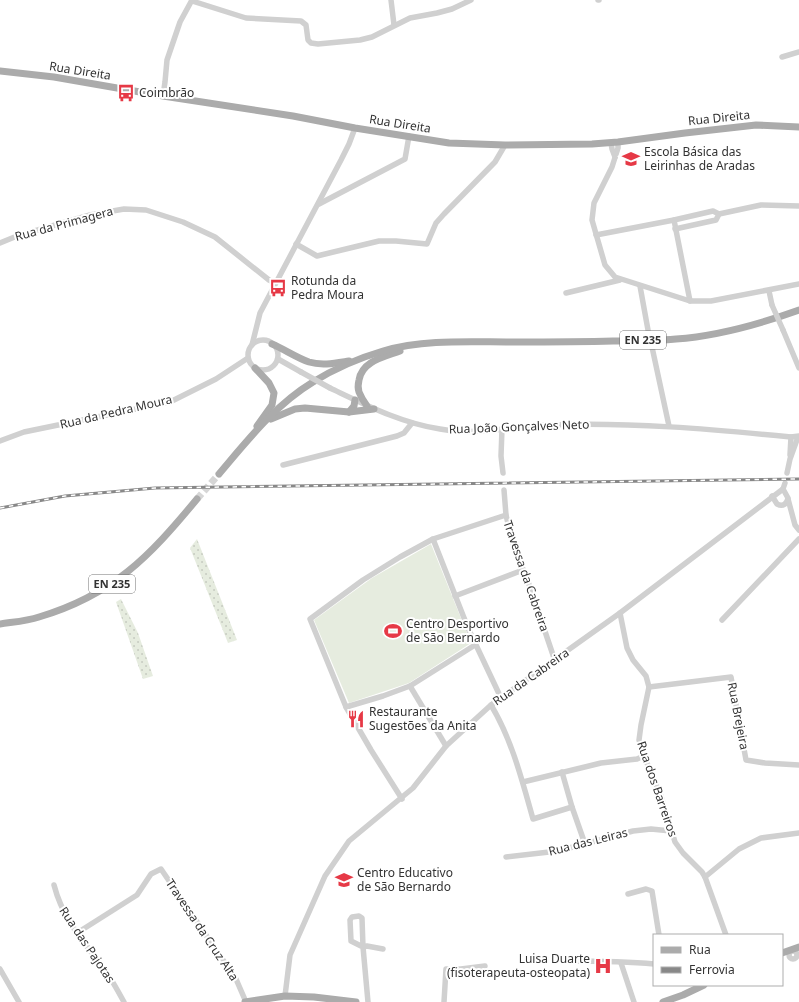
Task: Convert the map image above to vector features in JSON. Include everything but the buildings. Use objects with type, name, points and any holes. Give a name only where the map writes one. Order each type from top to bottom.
[{"type":"main road","name":"Rua Direita","points":[[0,71],[54,77],[448,143],[505,145],[614,142],[756,125],[799,127]]},
{"type":"main road","name":"EN 235","points":[[219,474],[266,421],[302,389],[325,375],[355,361],[383,351],[422,344],[451,342],[561,342],[677,339],[715,334],[752,325],[799,310]]},
{"type":"main road","points":[[272,344],[307,362],[329,364],[355,361]]},
{"type":"main road","points":[[367,406],[358,391],[360,373],[366,365],[377,359],[422,344]]},
{"type":"main road","points":[[244,444],[272,405],[274,399],[272,388],[255,368]]},
{"type":"main road","points":[[349,412],[354,406],[353,399],[358,391]]},
{"type":"main road","points":[[266,421],[283,413],[300,408],[349,412],[374,409]]},
{"type":"main road","name":"EN 235","points":[[0,624],[37,618],[63,609],[104,590],[134,568],[159,544],[197,499]]},
{"type":"main road","points":[[783,952],[796,954]]},
{"type":"main road","points":[[663,1002],[702,986]]},
{"type":"main road","points":[[292,1002],[300,997]]},
{"type":"main road","points":[[246,1002],[300,997],[314,997],[356,1002]]},
{"type":"street","points":[[163,96],[166,82],[167,60],[180,22],[192,0],[246,18],[301,21],[306,25],[308,40],[312,43],[318,44],[360,40],[372,37],[410,18],[437,14],[471,0]]},
{"type":"street","points":[[391,0],[394,25]]},
{"type":"street","points":[[782,56],[799,52]]},
{"type":"street","points":[[255,328],[263,340],[272,344],[277,350],[278,359],[273,367],[268,369],[264,370],[255,368],[248,358],[248,354],[252,345],[255,328],[260,313],[349,144],[355,128]]},
{"type":"street","points":[[318,204],[404,159],[409,136]]},
{"type":"street","points":[[614,142],[618,148],[607,178],[594,203],[592,220],[605,265],[615,277],[690,301],[711,301],[799,284]]},
{"type":"street","points":[[296,244],[317,256],[379,241],[396,240],[427,244],[436,223],[495,162],[505,145]]},
{"type":"street","points":[[596,235],[713,211],[719,214],[761,205],[799,206]]},
{"type":"street","name":"Rua da Primagera","points":[[0,243],[17,236],[90,215],[124,209],[146,210],[183,222],[215,237],[269,280],[275,283]]},
{"type":"street","points":[[675,228],[716,220],[719,214]]},
{"type":"street","points":[[674,220],[690,301]]},
{"type":"street","points":[[566,293],[616,280],[623,280]]},
{"type":"street","points":[[640,286],[648,330]]},
{"type":"street","points":[[769,291],[772,305],[799,368]]},
{"type":"street","points":[[252,345],[263,340]]},
{"type":"street","points":[[652,347],[669,426]]},
{"type":"street","name":"Rua da Pedra Moura","points":[[0,441],[24,432],[170,402],[216,379],[248,358]]},
{"type":"street","name":"Rua João Gonçalves Neto","points":[[278,359],[330,388],[367,406],[412,423],[442,430],[502,429],[548,424],[669,426],[791,437],[798,436]]},
{"type":"street","points":[[283,465],[397,436],[404,433],[412,423]]},
{"type":"street","points":[[502,429],[501,456],[503,473]]},
{"type":"street","points":[[787,473],[798,436]]},
{"type":"street","points":[[790,459],[791,437]]},
{"type":"street","name":"Rua da Cabreira","points":[[285,999],[290,955],[325,876],[349,841],[402,799],[413,788],[446,746],[491,705],[555,661],[620,613],[784,486],[788,498]]},
{"type":"street","name":"Travessa da Cabreira","points":[[504,490],[506,515],[512,540],[555,661]]},
{"type":"street","points":[[772,496],[777,504],[783,505],[792,513]]},
{"type":"street","points":[[783,505],[788,501],[788,498]]},
{"type":"street","points":[[788,498],[795,525],[799,530]]},
{"type":"street","points":[[402,799],[346,707],[310,619],[363,580],[433,539],[506,515]]},
{"type":"street","points":[[433,539],[475,645],[501,698]]},
{"type":"street","points":[[722,620],[799,540]]},
{"type":"street","points":[[455,596],[523,570]]},
{"type":"street","points":[[620,613],[626,648],[633,660],[646,676],[649,688]]},
{"type":"street","points":[[346,707],[410,686],[475,645]]},
{"type":"street","name":"Rua Brejeira","points":[[649,688],[731,677],[746,760],[765,763],[799,765]]},
{"type":"street","points":[[410,686],[446,746]]},
{"type":"street","name":"Rua dos Barreiros","points":[[649,688],[639,740],[661,796],[675,842],[683,853],[702,872],[726,934]]},
{"type":"street","points":[[491,705],[513,751],[533,819],[572,807]]},
{"type":"street","points":[[523,782],[601,763],[637,760],[644,756]]},
{"type":"street","points":[[562,772],[585,844]]},
{"type":"street","name":"Rua das Leiras","points":[[506,857],[558,851],[633,831],[652,829],[671,831]]},
{"type":"street","points":[[705,878],[739,849],[761,838],[799,833]]},
{"type":"street","name":"Travessa da Cruz Alta","points":[[77,933],[137,895],[151,874],[161,869],[236,979],[246,1002]]},
{"type":"street","name":"Rua das Pajotas","points":[[54,885],[58,902],[68,920],[106,971],[124,1002]]},
{"type":"street","points":[[628,894],[646,889],[652,891],[659,934]]},
{"type":"street","points":[[368,1002],[363,947],[362,918],[359,916],[352,917],[350,920],[351,941],[363,947],[366,946],[383,949]]},
{"type":"street","points":[[783,956],[796,954]]},
{"type":"street","points":[[564,961],[613,961],[621,963],[653,964]]},
{"type":"street","points":[[621,963],[634,1002]]},
{"type":"street","points":[[444,1002],[446,969],[486,966]]},
{"type":"street","points":[[0,969],[19,1002]]},
{"type":"shaded area","points":[[197,539],[237,640],[228,643],[190,548]]},
{"type":"shaded area","name":"Centro Desportivo de São Bernardo","points":[[431,544],[471,643],[409,683],[349,703],[314,620],[372,578]]},
{"type":"shaded area","points":[[121,599],[138,633],[153,676],[143,679],[116,602]]},
{"type":"tunnel","points":[[197,499],[219,474]]},
{"type":"railway","points":[[0,508],[65,496],[155,488],[799,479]]},
{"type":"place","name":"Coimbrão","points":[[126,93]]},
{"type":"place","name":"Escola Básica das Leirinhas de Aradas","points":[[631,159]]},
{"type":"place","name":"Rotunda da Pedra Moura","points":[[278,288]]},
{"type":"place","name":"Centro Desportivo de São Bernardo","points":[[393,631]]},
{"type":"place","name":"Restaurante Sugestões da Anita","points":[[356,719]]},
{"type":"place","name":"Centro Educativo de São Bernardo","points":[[344,880]]},
{"type":"place","name":"Luisa Duarte (fisoterapeuta-osteopata)","points":[[603,966]]}]
